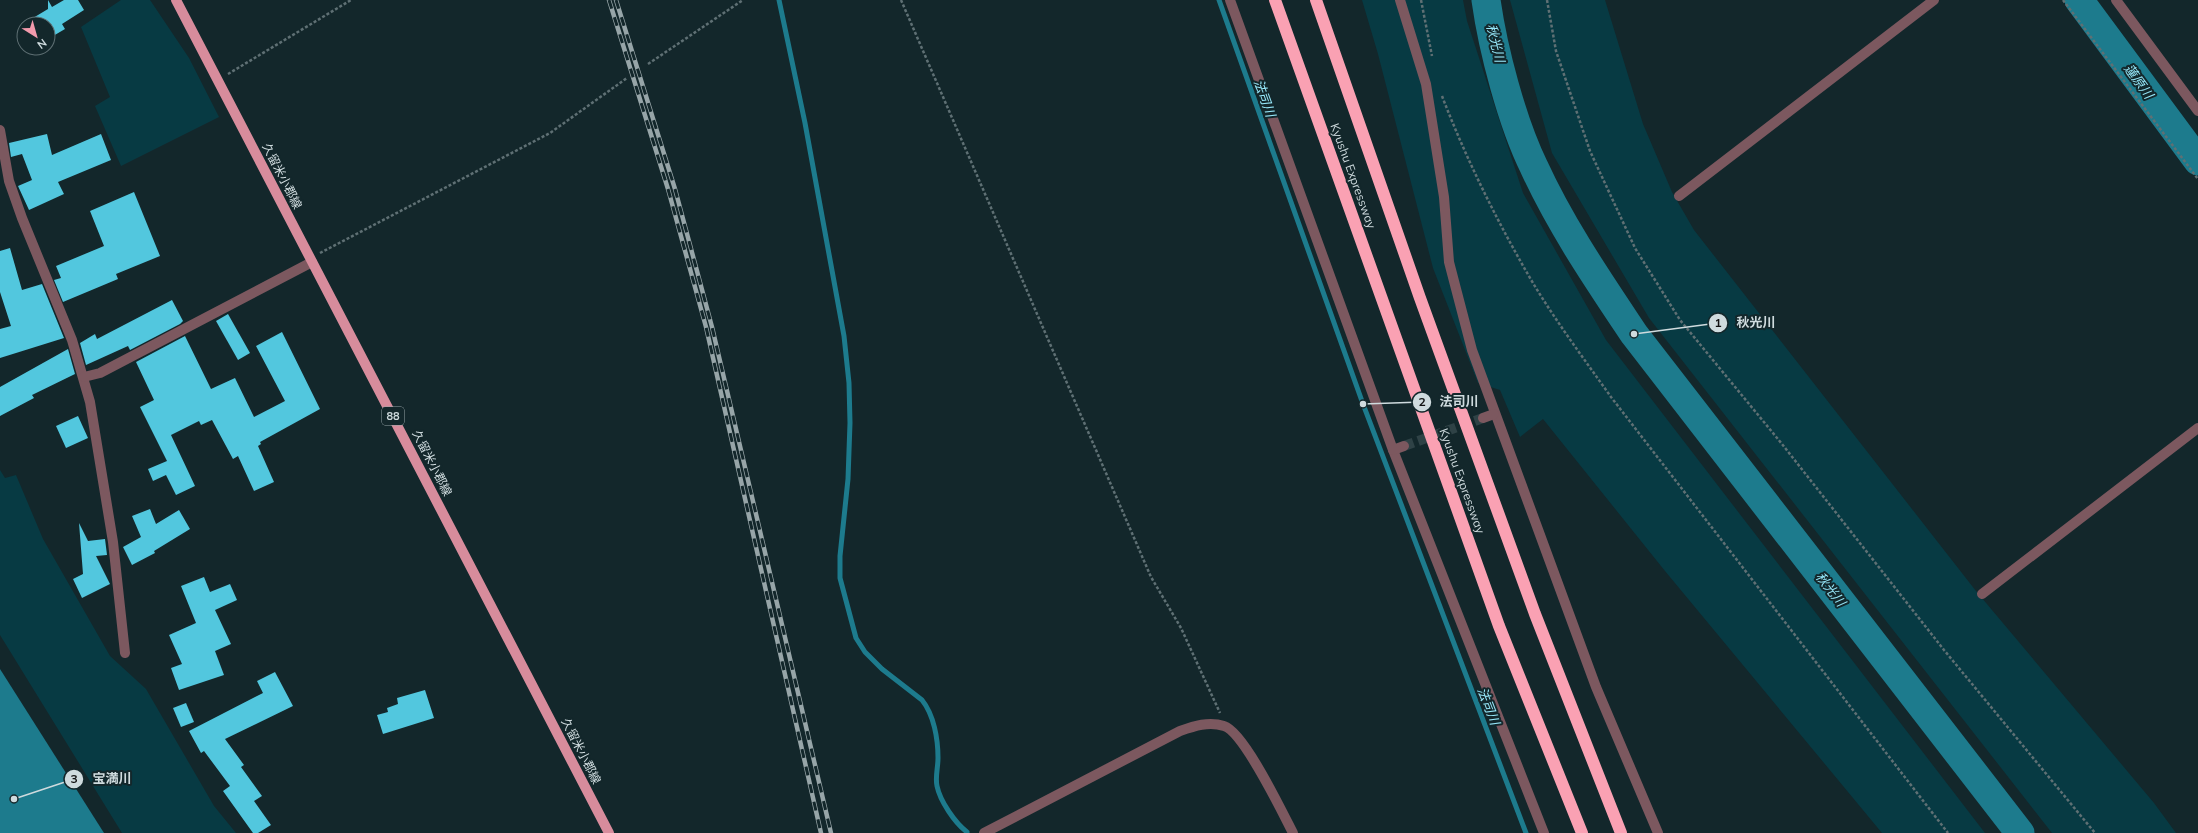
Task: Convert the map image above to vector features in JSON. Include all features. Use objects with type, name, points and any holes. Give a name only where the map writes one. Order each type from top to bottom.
[{"type":"highway","name":"Kyushu Expressway","points":[[1275,0],[1499,626],[1582,833]]},
{"type":"highway","name":"Kyushu Expressway","points":[[1316,0],[1420,298],[1535,614],[1621,833]]},
{"type":"main road","name":"久留米小郡線","points":[[176,0],[609,833]]},
{"type":"street","points":[[1230,0],[1393,450],[1544,833]]},
{"type":"street","points":[[1400,0],[1426,84],[1444,197],[1449,262],[1472,350],[1494,414],[1596,687],[1658,833]]},
{"type":"street","points":[[1678,196],[1934,0]]},
{"type":"street","points":[[2116,0],[2198,111]]},
{"type":"street","points":[[0,130],[9,181],[22,218],[72,340],[84,377],[90,402],[113,542],[125,653]]},
{"type":"street","points":[[84,377],[100,373],[312,262]]},
{"type":"street","points":[[1482,418],[1494,414]]},
{"type":"street","points":[[1982,594],[2198,428]]},
{"type":"street","points":[[1393,450],[1404,446]]},
{"type":"street","points":[[984,833],[1180,731],[1198,724],[1226,726],[1236,734],[1250,754],[1293,833]]},
{"type":"path","points":[[217,80],[351,0]]},
{"type":"path","points":[[648,64],[743,0]]},
{"type":"path","points":[[901,0],[1151,577],[1181,628],[1226,726]]},
{"type":"path","points":[[1421,0],[1433,60]]},
{"type":"path","points":[[1547,0],[1556,50],[1590,151],[1635,248],[1680,320],[1782,444],[1944,650],[2095,833]]},
{"type":"path","points":[[2063,0],[2198,179]]},
{"type":"path","points":[[312,262],[321,252],[550,133],[626,78]]},
{"type":"path","points":[[1440,90],[1457,134],[1493,209],[1526,272],[1564,329],[1611,397],[1948,833]]},
{"type":"shaded area","points":[[121,0],[150,0],[189,58],[219,117],[121,166],[95,106],[110,97],[81,27]]},
{"type":"shaded area","points":[[1362,0],[1463,0],[1467,21],[1523,193],[1606,340],[1985,833],[1882,833],[1665,571],[1543,419],[1520,437],[1500,390],[1478,383],[1433,268],[1378,54]]},
{"type":"shaded area","points":[[1510,0],[1605,0],[1643,124],[1672,192],[1694,230],[1976,591],[2154,803],[2176,833],[2052,833],[1649,318],[1552,153]]},
{"type":"shaded area","points":[[0,470],[5,478],[16,475],[43,539],[110,656],[146,689],[214,806],[236,833],[122,833],[0,635]]},
{"type":"shaded area","points":[[0,669],[104,833],[0,833]]},
{"type":"building","points":[[48,0],[52,7],[64,0],[78,0],[84,10],[62,24],[65,29],[56,34],[56,16],[36,16],[48,9]]},
{"type":"building","points":[[47,134],[52,155],[101,134],[111,160],[58,182],[64,194],[29,210],[18,186],[32,180],[22,154],[11,157],[9,143]]},
{"type":"building","points":[[134,192],[160,256],[116,274],[118,279],[63,302],[54,280],[61,278],[56,266],[104,246],[90,211]]},
{"type":"building","points":[[10,248],[22,290],[42,284],[64,338],[0,358],[0,329],[11,326],[0,292],[0,251]]},
{"type":"building","points":[[172,300],[183,321],[180,324],[130,350],[128,346],[86,365],[80,343],[95,334],[97,339]]},
{"type":"building","points":[[228,314],[250,353],[238,360],[216,321]]},
{"type":"building","points":[[282,332],[320,409],[260,442],[261,444],[258,446],[274,482],[254,491],[238,456],[233,459],[212,420],[201,425],[199,421],[171,435],[195,486],[176,495],[166,475],[153,481],[148,469],[167,461],[140,407],[154,400],[136,362],[185,336],[211,389],[235,378],[254,417],[285,401],[256,346]]},
{"type":"building","points":[[68,349],[75,374],[32,395],[34,398],[0,416],[0,387]]},
{"type":"building","points":[[78,416],[88,438],[66,448],[56,426]]},
{"type":"building","points":[[150,509],[156,524],[179,510],[190,529],[154,551],[155,553],[132,565],[123,547],[141,537],[132,516]]},
{"type":"building","points":[[79,523],[88,541],[105,539],[107,555],[96,556],[110,584],[82,598],[73,579],[83,574]]},
{"type":"building","points":[[204,577],[210,592],[230,584],[237,600],[215,610],[231,644],[215,651],[224,675],[179,690],[171,668],[182,664],[169,635],[196,623],[181,586]]},
{"type":"building","points":[[275,672],[293,706],[225,739],[244,765],[241,767],[262,796],[254,801],[271,825],[258,833],[253,833],[223,791],[230,786],[204,751],[201,753],[189,731],[263,693],[257,681]]},
{"type":"building","points":[[425,690],[434,718],[383,734],[377,715],[388,712],[387,708],[398,704],[397,698]]},
{"type":"building","points":[[186,703],[194,722],[181,727],[173,708]]},
{"type":"waterway","points":[[779,0],[805,123],[844,336],[849,383],[850,423],[848,479],[840,556],[840,578],[856,638],[865,652],[882,669],[922,700],[930,713],[937,743],[937,786],[941,798],[949,811],[967,832]]},
{"type":"waterway","name":"法司川","points":[[1219,0],[1363,404],[1526,833]]},
{"type":"waterway","name":"秋光川","points":[[1486,0],[1498,63],[1518,129],[1534,167],[1556,210],[1594,273],[1634,334],[2020,833]]},
{"type":"waterway","name":"蓮原川","points":[[2079,0],[2198,161]]},
{"type":"tunnel","points":[[1404,446],[1483,418]]},
{"type":"railway","points":[[609,0],[668,189],[706,327],[821,833]]},
{"type":"railway","points":[[616,0],[675,189],[712,327],[831,833]]},
{"type":"place","name":"秋光川","points":[[1634,334]]},
{"type":"place","name":"法司川","points":[[1363,404]]},
{"type":"place","name":"宝満川","points":[[14,799]]}]
